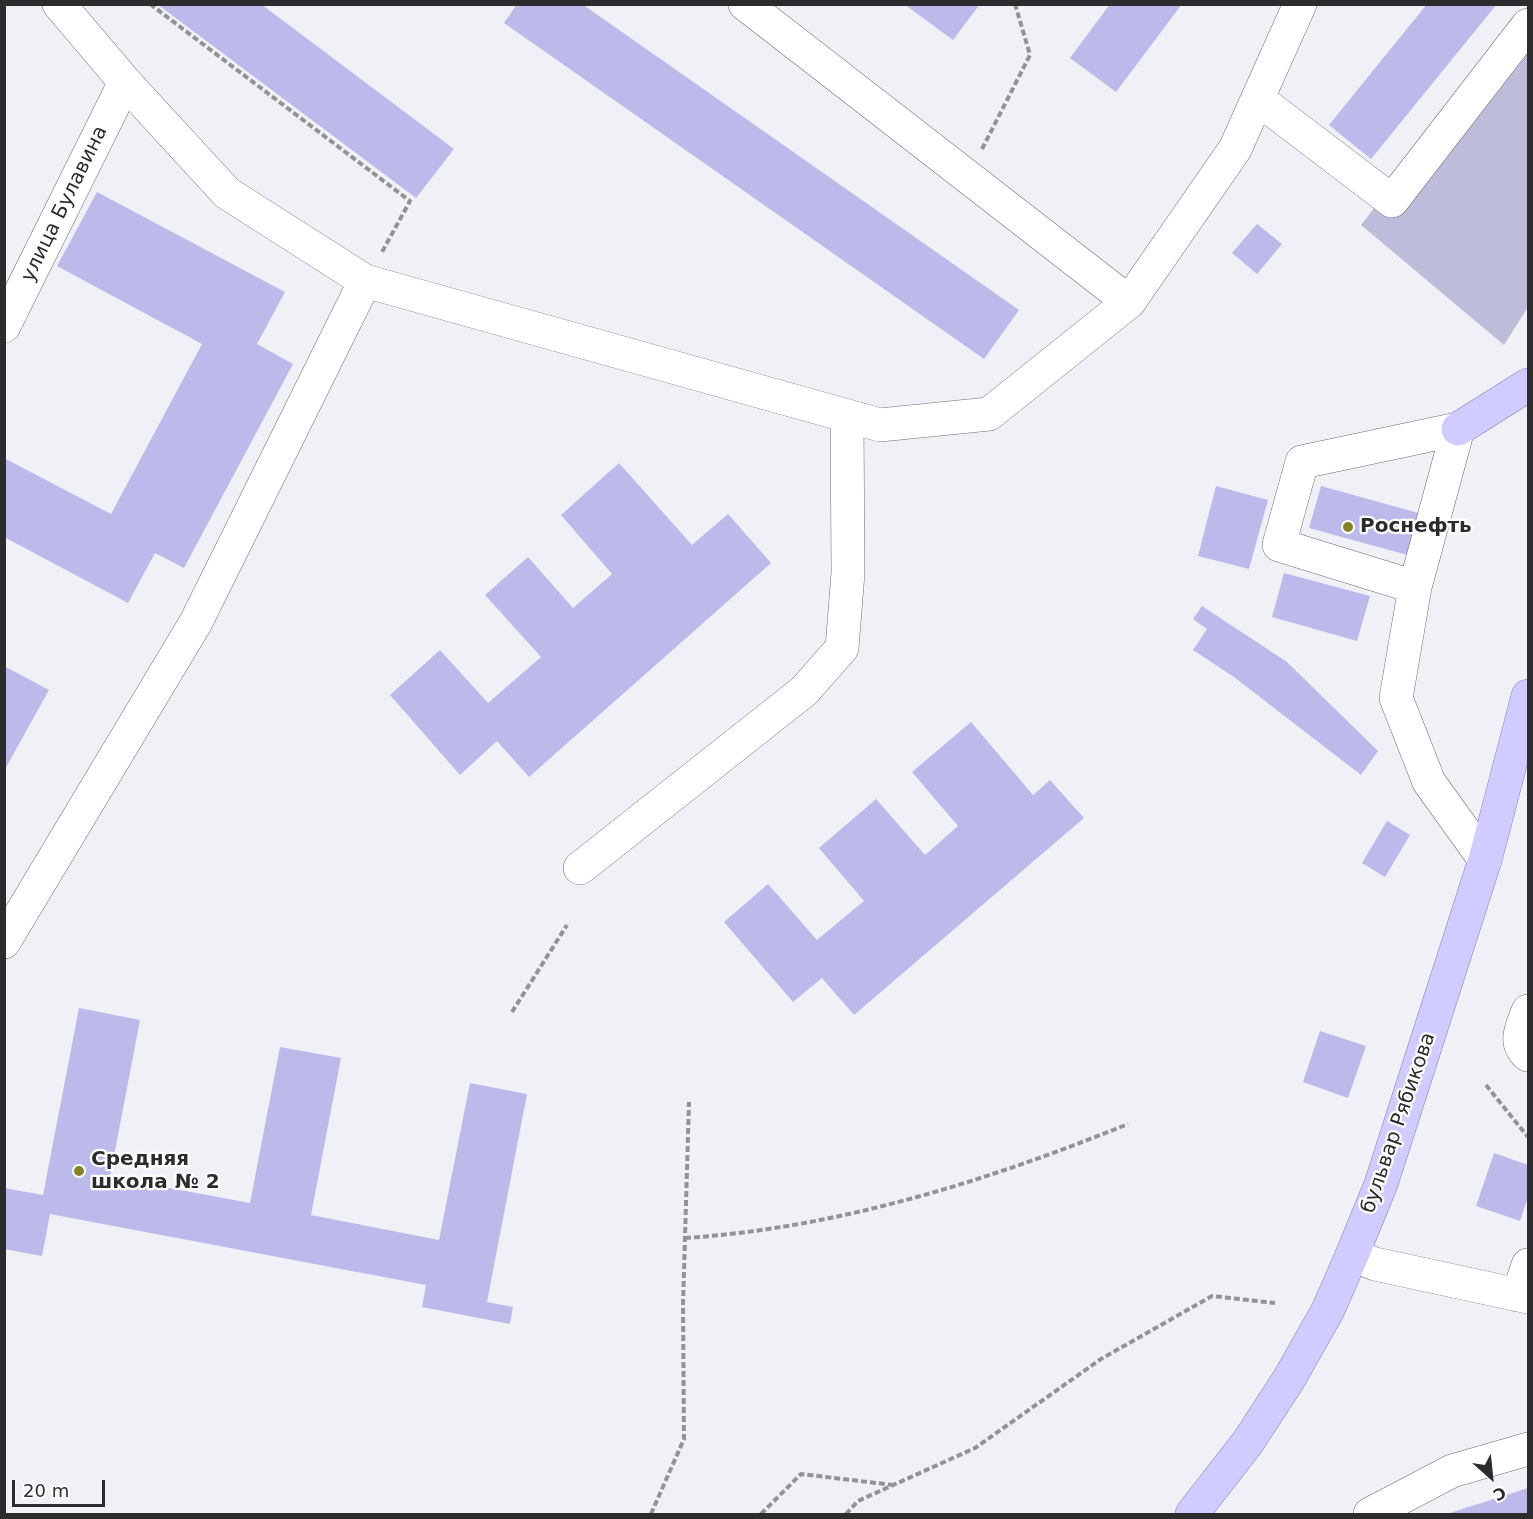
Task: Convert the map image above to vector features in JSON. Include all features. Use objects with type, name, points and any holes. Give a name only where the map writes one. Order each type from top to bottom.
[{"type":"main road","points":[[1458,429],[1528,385]]},
{"type":"main road","name":"бульвар Рябикова","points":[[1192,1515],[1248,1442],[1289,1379],[1328,1310],[1352,1255],[1381,1184],[1485,860],[1528,696]]},
{"type":"street","points":[[58,4],[125,82],[228,193],[365,281],[880,425],[989,414],[1129,302],[1235,149],[1300,4]]},
{"type":"street","points":[[745,4],[1129,302]]},
{"type":"street","points":[[1258,99],[1392,201],[1528,24]]},
{"type":"street","name":"улица Булавина","points":[[4,326],[125,82]]},
{"type":"street","points":[[4,942],[196,622],[365,281]]},
{"type":"street","points":[[580,868],[804,691],[842,648],[848,573],[847,417]]},
{"type":"street","points":[[1415,587],[1279,545],[1302,462],[1458,429],[1415,587],[1396,698],[1430,782],[1485,860]]},
{"type":"street","points":[[1528,1011],[1519,1034],[1520,1046],[1528,1056]]},
{"type":"street","points":[[1352,1255],[1375,1264],[1525,1286]]},
{"type":"street","points":[[1370,1515],[1452,1471],[1528,1449]]},
{"type":"path","points":[[150,4],[410,201],[365,281]]},
{"type":"path","points":[[967,177],[1030,55],[1016,4]]},
{"type":"path","points":[[512,1012],[567,925]]},
{"type":"path","points":[[1486,1085],[1528,1137]]},
{"type":"path","points":[[651,1515],[684,1439],[685,1238],[689,1102]]},
{"type":"path","points":[[685,1238],[726,1236],[894,1204],[1044,1158],[1128,1124]]},
{"type":"path","points":[[846,1515],[858,1501],[975,1448],[1101,1359],[1212,1296],[1275,1303]]},
{"type":"path","points":[[761,1515],[801,1474],[893,1485]]},
{"type":"shaded area","points":[[1528,10],[1528,307],[1504,345],[1361,225]]},
{"type":"building","points":[[157,4],[261,4],[454,149],[416,198]]},
{"type":"building","points":[[517,4],[582,4],[1019,310],[984,359],[504,23]]},
{"type":"building","points":[[904,4],[980,4],[953,40]]},
{"type":"building","points":[[1110,4],[1182,4],[1116,92],[1070,58]]},
{"type":"building","points":[[1427,4],[1497,4],[1371,159],[1329,125]]},
{"type":"building","points":[[97,192],[285,292],[257,344],[293,364],[184,568],[155,553],[128,603],[4,537],[4,458],[111,514],[202,344],[57,266]]},
{"type":"building","points":[[1257,224],[1282,244],[1257,274],[1232,253]]},
{"type":"building","points":[[619,463],[692,545],[728,514],[771,563],[529,777],[497,741],[460,775],[390,695],[440,650],[488,703],[541,657],[485,595],[528,557],[573,608],[612,574],[561,515]]},
{"type":"building","points":[[1216,486],[1268,500],[1249,569],[1198,556]]},
{"type":"building","points":[[1321,486],[1422,514],[1411,556],[1309,528]]},
{"type":"building","points":[[1284,573],[1370,596],[1357,641],[1272,617]]},
{"type":"building","points":[[1202,606],[1287,662],[1378,751],[1361,775],[1234,677],[1193,650],[1207,629],[1193,619]]},
{"type":"building","points":[[4,666],[49,690],[4,771]]},
{"type":"building","points":[[971,722],[1033,795],[1050,780],[1084,818],[854,1015],[822,978],[793,1002],[724,922],[768,884],[817,940],[864,901],[819,848],[876,799],[925,855],[958,826],[912,772]]},
{"type":"building","points":[[1387,821],[1410,835],[1385,877],[1362,863]]},
{"type":"building","name":"Средняя школа № 2","points":[[79,1008],[140,1020],[110,1177],[250,1203],[280,1047],[341,1058],[311,1215],[439,1240],[470,1083],[527,1094],[487,1302],[513,1307],[510,1324],[422,1307],[426,1285],[50,1214],[42,1256],[4,1249],[4,1188],[43,1195]]},
{"type":"building","points":[[1320,1031],[1366,1046],[1348,1098],[1303,1082]]},
{"type":"building","points":[[1494,1153],[1528,1165],[1528,1197],[1520,1221],[1476,1206]]},
{"type":"building","points":[[1528,1488],[1528,1514],[1447,1514]]},
{"type":"place","name":"Роснефть","points":[[1348,527]]},
{"type":"place","name":"Средняя школа № 2","points":[[79,1171]]}]
